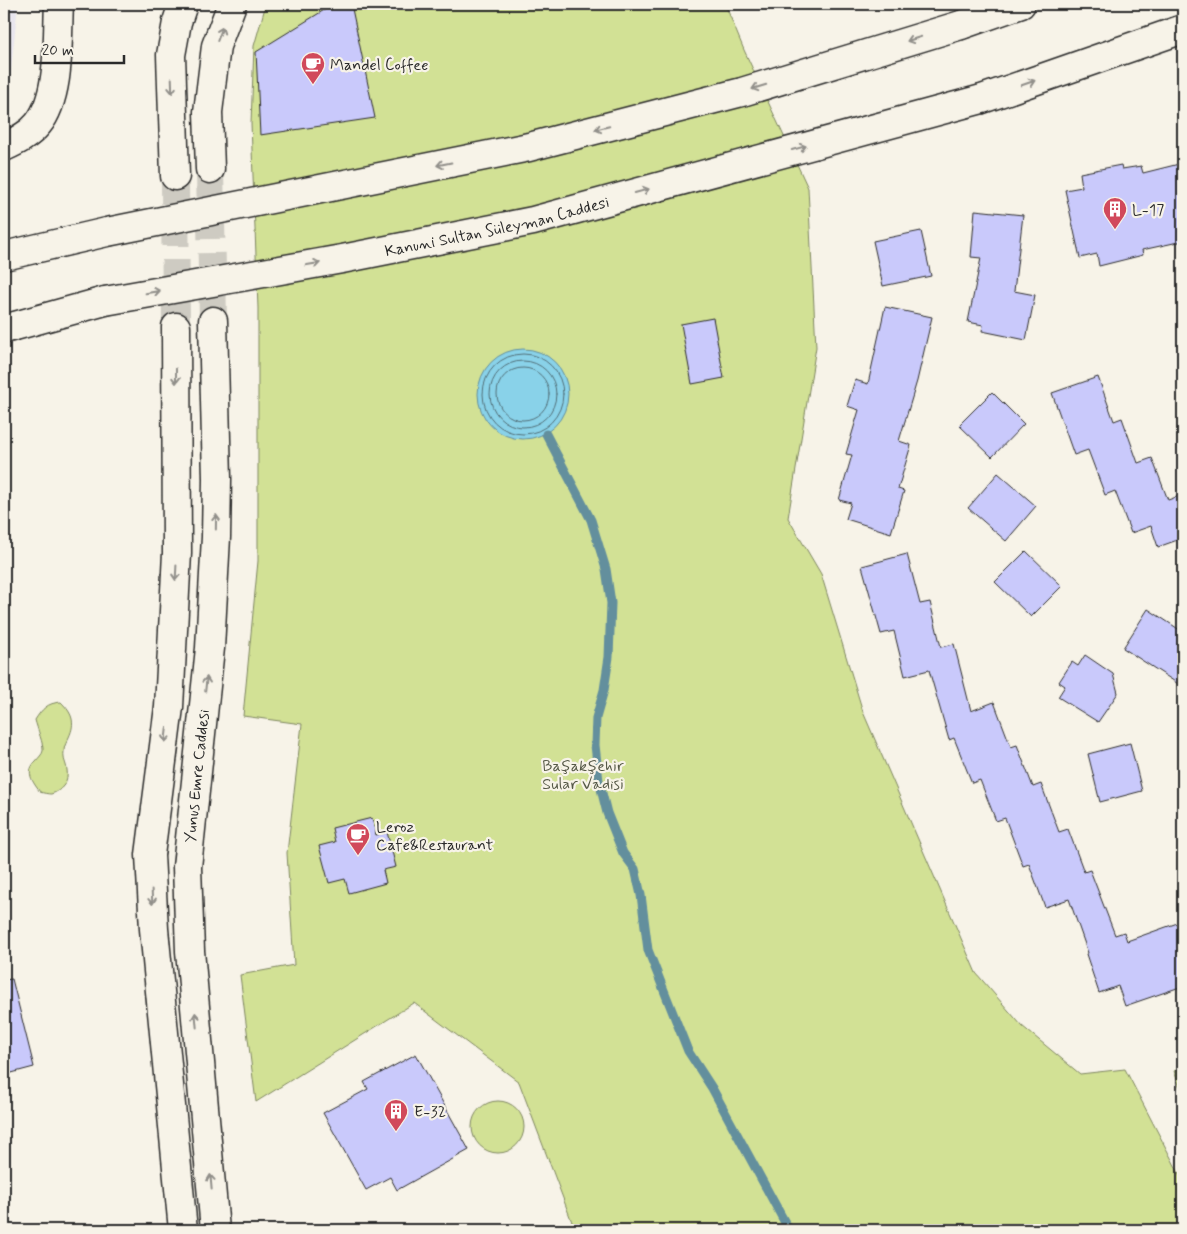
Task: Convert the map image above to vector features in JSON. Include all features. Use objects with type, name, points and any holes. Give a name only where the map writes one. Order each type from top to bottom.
[{"type":"main road","points":[[4,147],[20,140],[39,123],[51,100],[56,70],[59,4]]},
{"type":"main road","points":[[175,176],[171,55],[177,22],[183,4]]},
{"type":"main road","points":[[210,169],[208,112],[216,46],[232,4]]},
{"type":"main road","points":[[4,256],[106,232],[529,147],[742,92],[961,25],[1021,4]]},
{"type":"main road","name":"Kanuni Sultan Süleyman Caddesi","points":[[4,310],[105,301],[342,259],[533,220],[982,99],[1183,29]]},
{"type":"main road","points":[[4,238],[106,232]]},
{"type":"main road","points":[[4,329],[105,301]]},
{"type":"main road","name":"Yunus Emre Caddesi","points":[[213,320],[217,479],[215,555],[210,648],[187,867],[190,951],[215,1230]]},
{"type":"main road","name":"Yunus Emre Caddesi","points":[[176,327],[177,553],[169,707],[150,855],[154,929],[183,1230]]},
{"type":"shaded area","points":[[4,4],[18,4],[9,88],[4,111]]},
{"type":"green space","name":"Başakşehir Sular Vadisi","points":[[266,4],[725,4],[744,50],[808,188],[816,347],[788,518],[821,574],[863,712],[976,973],[1022,1026],[1080,1074],[1125,1069],[1183,1181],[1183,1230],[575,1230],[519,1082],[414,1003],[256,1102],[240,975],[294,965],[287,853],[302,724],[243,716],[258,561],[258,308],[251,123],[254,46]]},
{"type":"green space","points":[[61,702],[72,718],[71,732],[64,749],[67,778],[64,785],[58,791],[47,794],[40,792],[34,784],[30,773],[43,751],[35,720],[45,707]]},
{"type":"green space","points":[[1183,1068],[1183,1096],[1174,1071]]},
{"type":"green space","points":[[498,1101],[508,1103],[516,1109],[522,1117],[524,1127],[522,1137],[516,1145],[508,1151],[498,1153],[488,1151],[480,1145],[474,1137],[472,1127],[474,1117],[480,1109],[488,1103]]},
{"type":"water","points":[[523,349],[540,353],[555,362],[564,377],[568,394],[564,411],[555,426],[540,435],[523,439],[506,435],[491,426],[482,411],[478,394],[482,377],[491,362],[506,353]]},
{"type":"building","name":"Mandel Coffee","points":[[334,4],[351,4],[375,118],[260,135],[256,52]]},
{"type":"building","name":"L-17","points":[[1183,163],[1183,241],[1142,250],[1143,255],[1099,266],[1097,254],[1080,258],[1065,190],[1082,187],[1080,173],[1121,165],[1122,169],[1141,166],[1143,173]]},
{"type":"building","points":[[975,210],[1023,215],[1014,291],[1035,295],[1026,340],[982,331],[983,325],[968,322],[981,258],[971,257]]},
{"type":"building","points":[[921,231],[931,276],[883,286],[873,241]]},
{"type":"building","points":[[885,307],[932,317],[917,381],[899,441],[911,445],[898,489],[904,491],[891,533],[846,519],[851,503],[839,500],[852,455],[846,454],[859,410],[847,406],[855,380],[868,384]]},
{"type":"building","points":[[713,318],[724,378],[692,384],[681,324]]},
{"type":"building","points":[[1098,377],[1114,421],[1122,418],[1138,463],[1152,458],[1168,500],[1179,496],[1183,509],[1183,538],[1158,547],[1151,526],[1131,533],[1115,491],[1105,495],[1088,450],[1074,455],[1052,393]]},
{"type":"building","points":[[992,392],[1024,424],[992,457],[959,425]]},
{"type":"building","points":[[998,473],[1036,506],[1006,541],[968,508]]},
{"type":"building","points":[[1026,551],[1062,586],[1031,617],[995,582]]},
{"type":"building","points":[[907,554],[920,604],[930,602],[941,647],[954,644],[971,711],[994,702],[1011,747],[1017,745],[1033,787],[1041,784],[1059,832],[1068,829],[1084,872],[1090,870],[1115,935],[1124,932],[1127,941],[1183,921],[1183,986],[1125,1006],[1118,986],[1099,993],[1086,954],[1088,953],[1069,899],[1045,907],[1029,864],[1023,866],[1005,818],[996,821],[980,780],[972,783],[954,738],[949,740],[929,670],[905,676],[894,631],[881,634],[862,566]]},
{"type":"building","points":[[1148,609],[1183,632],[1183,687],[1123,648]]},
{"type":"building","points":[[1085,655],[1113,674],[1118,693],[1098,722],[1058,697],[1065,686],[1059,682],[1072,662],[1078,666]]},
{"type":"building","points":[[1130,743],[1142,791],[1100,802],[1088,754]]},
{"type":"building","name":"Leroz Cafe&Restaurant","points":[[372,818],[376,835],[387,832],[396,867],[383,870],[386,883],[349,893],[345,879],[329,883],[319,846],[335,842],[332,828]]},
{"type":"building","points":[[12,979],[34,1067],[4,1075],[4,980]]},
{"type":"building","name":"E-32","points":[[416,1054],[469,1150],[397,1190],[390,1177],[366,1190],[323,1113],[368,1089],[364,1082]]},
{"type":"waterway","points":[[546,434],[591,520],[606,569],[611,603],[609,657],[604,690],[596,718],[595,745],[599,781],[607,813],[623,853],[635,869],[641,895],[648,950],[688,1051],[712,1088],[789,1230]]},
{"type":"tunnel","points":[[210,169],[213,321]]},
{"type":"tunnel","points":[[175,176],[176,327]]},
{"type":"place","name":"Mandel Coffee","points":[[313,85]]},
{"type":"place","name":"L-17","points":[[1115,230]]},
{"type":"place","name":"Leroz Cafe&Restaurant","points":[[358,856]]},
{"type":"place","name":"E-32","points":[[396,1132]]}]
